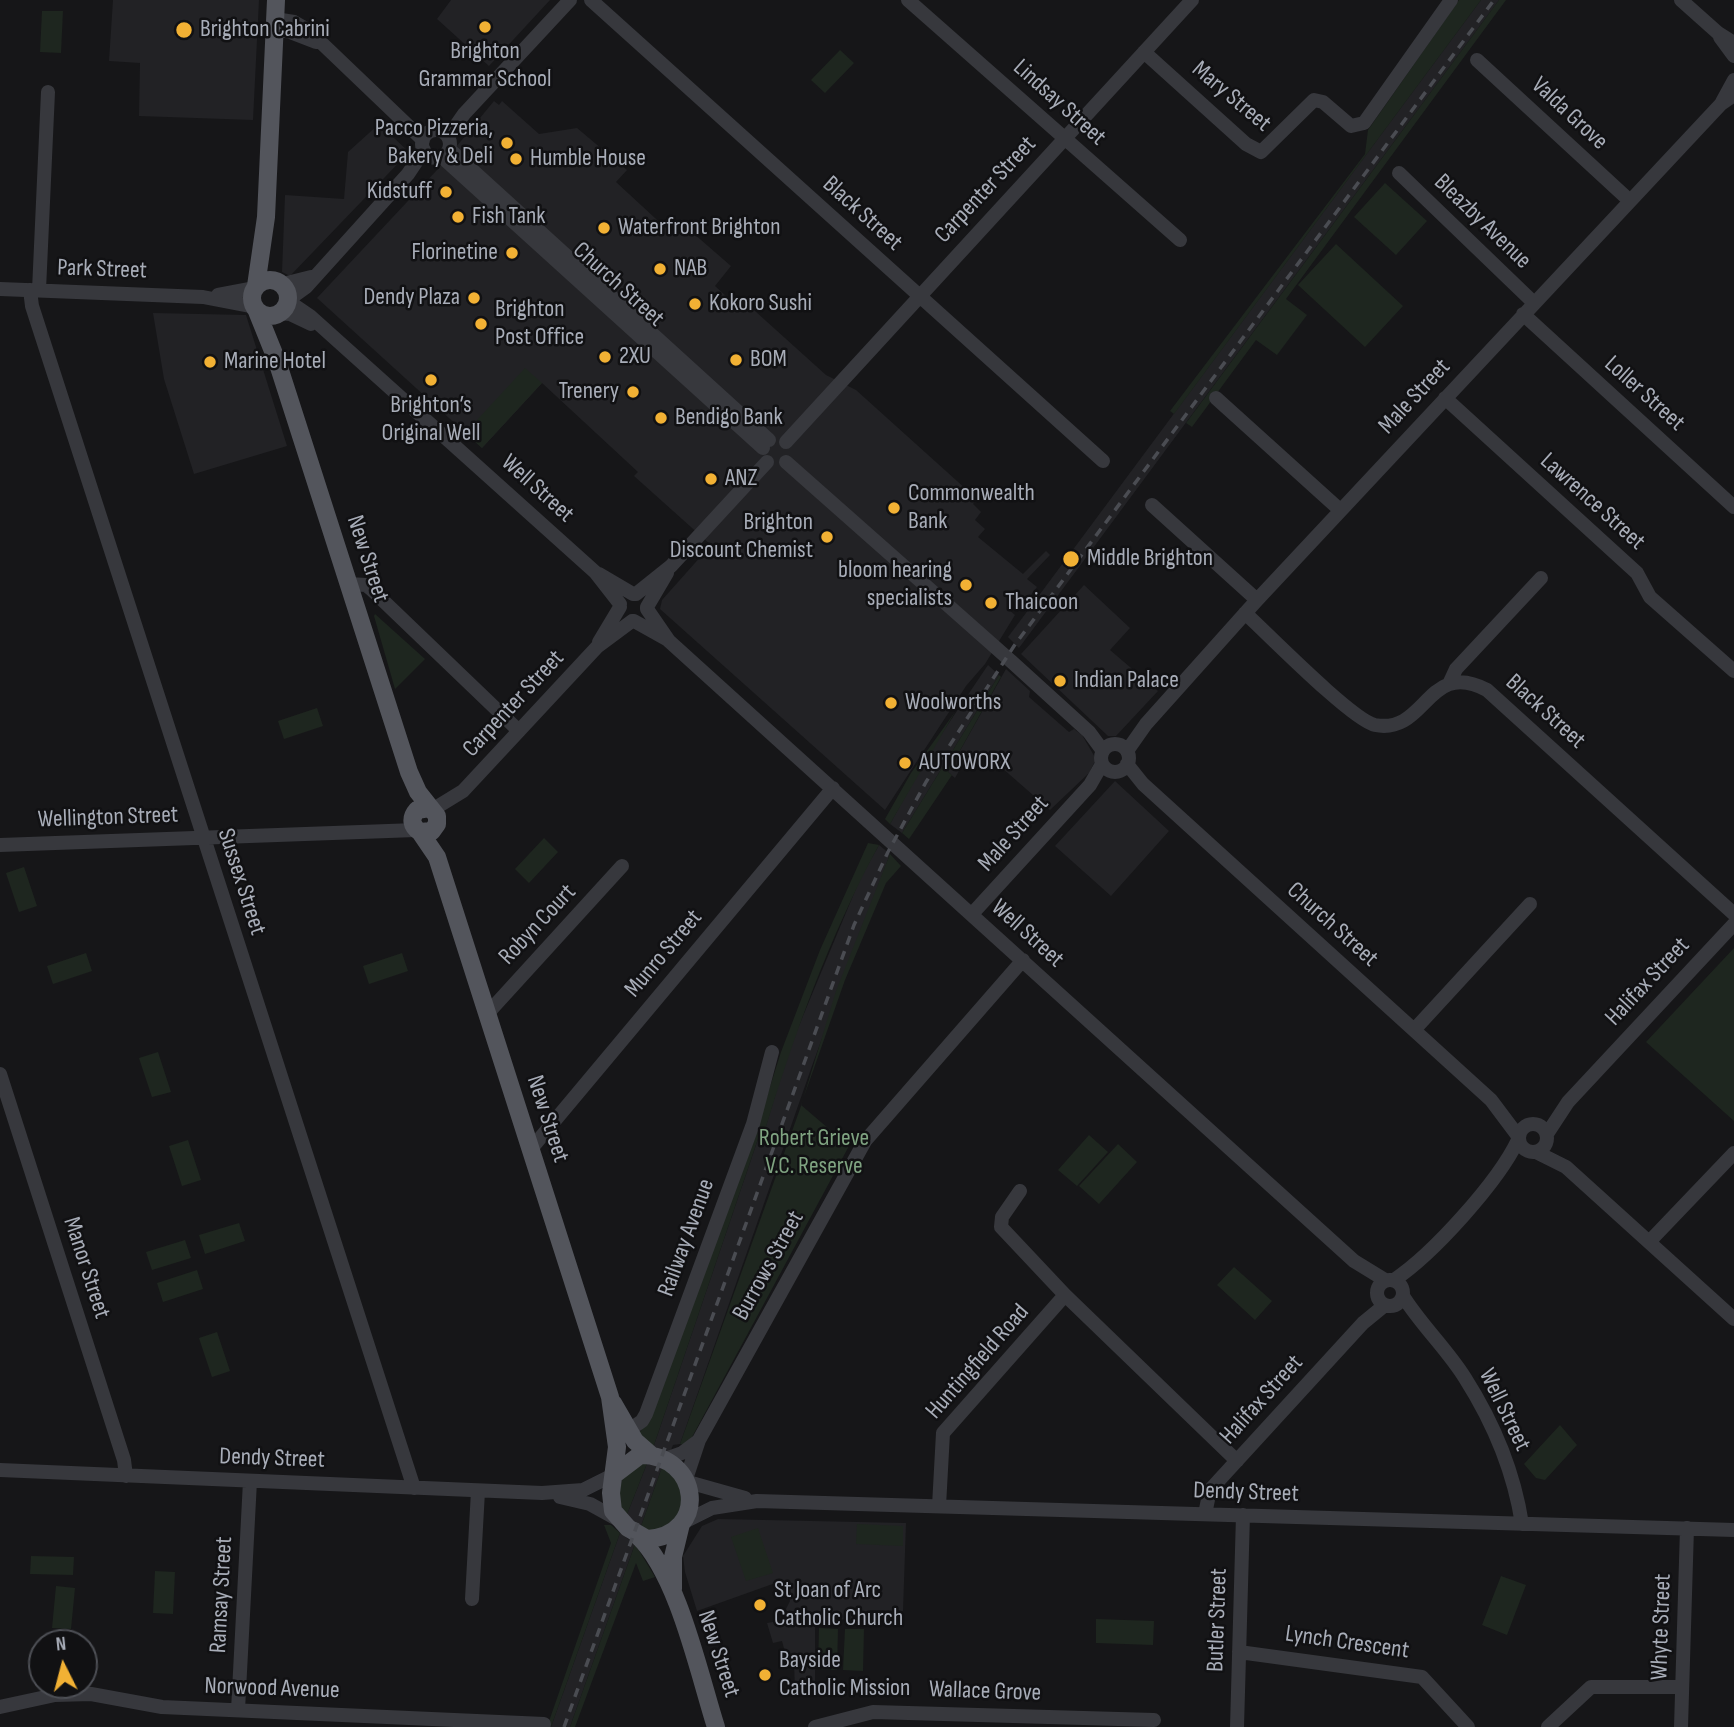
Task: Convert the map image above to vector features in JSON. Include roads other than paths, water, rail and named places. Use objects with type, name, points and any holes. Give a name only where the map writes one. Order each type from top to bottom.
[{"type":"main road","name":"New Street","points":[[276,0],[266,217],[256,287],[252,297],[277,361],[622,1432],[615,1474]]},
{"type":"main road","name":"New Street","points":[[266,217],[273,269],[282,299],[277,361]]},
{"type":"main road","points":[[256,287],[265,280],[282,299],[265,315],[256,308]]},
{"type":"main road","points":[[622,1432],[639,1447],[656,1457],[687,1481],[690,1501],[681,1524],[654,1539],[638,1536],[620,1521],[612,1507],[615,1474],[635,1457],[656,1457]]},
{"type":"main road","name":"New Street","points":[[674,1595],[673,1557],[681,1524]]},
{"type":"main road","name":"New Street","points":[[638,1536],[651,1552],[674,1595],[716,1727]]},
{"type":"street","points":[[282,299],[296,283],[319,270],[570,0]]},
{"type":"street","name":"Black Street","points":[[592,0],[1104,461]]},
{"type":"street","name":"Carpenter Street","points":[[786,442],[1192,0]]},
{"type":"street","name":"Mary Street","points":[[1144,52],[1255,151],[1264,151],[1311,102],[1319,100],[1347,124],[1355,126],[1364,123],[1451,0]]},
{"type":"street","points":[[1681,0],[1718,33],[1734,43]]},
{"type":"street","name":"Lindsay Street","points":[[916,3],[1064,139],[1180,240]]},
{"type":"street","name":"Church Street","points":[[275,24],[302,25],[318,43],[401,117],[436,144],[766,450]]},
{"type":"street","points":[[1718,33],[1734,56]]},
{"type":"street","name":"Valda Grove","points":[[1477,60],[1630,201]]},
{"type":"street","name":"Male Street","points":[[1721,104],[1734,80]]},
{"type":"street","name":"Sussex Street","points":[[48,92],[32,306],[414,1488]]},
{"type":"street","name":"Male Street","points":[[972,914],[1340,510],[1721,104],[1734,95]]},
{"type":"street","name":"Bleazby Avenue","points":[[1399,173],[1534,303]]},
{"type":"street","points":[[310,316],[306,299],[319,270]]},
{"type":"street","name":"Park Street","points":[[203,297],[256,287]]},
{"type":"street","name":"Park Street","points":[[0,289],[203,297],[256,308]]},
{"type":"street","name":"Well Street","points":[[282,299],[310,316],[595,572],[620,606]]},
{"type":"street","name":"Well Street","points":[[282,299],[290,314],[322,329]]},
{"type":"street","name":"Loller Street","points":[[1523,314],[1734,507]]},
{"type":"street","points":[[1216,398],[1340,510]]},
{"type":"street","name":"Lawrence Street","points":[[1445,398],[1637,573],[1650,597],[1734,671]]},
{"type":"street","points":[[671,566],[634,594],[624,597],[620,606],[622,615],[633,621],[644,616],[671,566],[766,450],[778,438],[786,442],[790,454],[779,466],[766,450]]},
{"type":"street","name":"Church Street","points":[[786,461],[1089,732],[1492,1100],[1540,1130],[1566,1167],[1734,1319]]},
{"type":"street","points":[[1152,505],[1257,600]]},
{"type":"street","name":"Well Street","points":[[595,572],[634,594]]},
{"type":"street","points":[[1245,613],[1352,711],[1372,724],[1387,725],[1403,721],[1438,688],[1450,682],[1456,669],[1541,578]]},
{"type":"street","points":[[349,584],[366,585],[519,731]]},
{"type":"street","points":[[634,594],[644,598],[647,608]]},
{"type":"street","points":[[357,608],[373,604],[387,607]]},
{"type":"street","name":"Carpenter Street","points":[[597,647],[620,606]]},
{"type":"street","name":"Well Street","points":[[647,608],[669,640],[1390,1292],[1424,1326],[1465,1377],[1495,1434],[1518,1502],[1522,1524]]},
{"type":"street","name":"Carpenter Street","points":[[425,820],[463,791],[597,647],[633,621]]},
{"type":"street","name":"Well Street","points":[[633,621],[669,640]]},
{"type":"street","name":"Black Street","points":[[1450,682],[1469,682],[1487,690],[1734,914]]},
{"type":"street","name":"Munro Street","points":[[531,1149],[833,788]]},
{"type":"street","name":"Wellington Street","points":[[0,845],[386,830],[425,820]]},
{"type":"street","name":"Robyn Court","points":[[487,1014],[622,866]]},
{"type":"street","points":[[1415,1030],[1530,904]]},
{"type":"street","name":"Halifax Street","points":[[1540,1130],[1734,924]]},
{"type":"street","name":"Burrows Street","points":[[687,1481],[699,1440],[864,1141],[1023,960]]},
{"type":"street","name":"Railway Avenue","points":[[622,1432],[642,1421],[646,1414],[753,1124],[772,1052]]},
{"type":"street","name":"Manor Street","points":[[0,1074],[124,1460],[126,1476]]},
{"type":"street","name":"Church Street","points":[[1492,1100],[1518,1138]]},
{"type":"street","points":[[1522,1128],[1540,1130],[1544,1146],[1533,1152],[1522,1147],[1518,1138],[1522,1128]]},
{"type":"street","name":"Halifax Street","points":[[1205,1514],[1210,1490],[1496,1176],[1518,1138]]},
{"type":"street","name":"Church Street","points":[[1533,1152],[1566,1167]]},
{"type":"street","name":"Halifax Street","points":[[1496,1176],[1533,1152]]},
{"type":"street","points":[[1649,1242],[1734,1153]]},
{"type":"street","points":[[1020,1191],[1002,1217],[1000,1227],[1065,1295],[1237,1461]]},
{"type":"street","name":"Huntingfield Road","points":[[939,1506],[943,1433],[1065,1295]]},
{"type":"street","points":[[656,1457],[682,1453],[699,1440]]},
{"type":"street","name":"Dendy Street","points":[[0,1470],[542,1493],[583,1490],[615,1474]]},
{"type":"street","name":"Ramsay Street","points":[[238,1710],[250,1481]]},
{"type":"street","name":"Dendy Street","points":[[687,1481],[757,1501]]},
{"type":"street","points":[[472,1599],[478,1491]]},
{"type":"street","name":"Dendy Street","points":[[542,1493],[590,1504],[620,1521]]},
{"type":"street","name":"Dendy Street","points":[[681,1524],[712,1508],[757,1501],[1734,1530]]},
{"type":"street","name":"Butler Street","points":[[1237,1727],[1243,1515]]},
{"type":"street","name":"Whyte Street","points":[[1681,1727],[1687,1528]]},
{"type":"street","name":"Lynch Crescent","points":[[1239,1652],[1414,1674],[1437,1689],[1468,1727]]},
{"type":"street","points":[[1548,1727],[1591,1687],[1682,1688]]},
{"type":"street","name":"Norwood Avenue","points":[[0,1707],[41,1697],[80,1694],[162,1707],[544,1724]]},
{"type":"street","name":"Wallace Grove","points":[[816,1727],[873,1712],[1154,1720]]},
{"type":"railway","points":[[564,1727],[854,925],[888,852],[926,782],[1014,646],[1494,0]]},
{"type":"place","name":"Brighton Grammar School","points":[[485,27]]},
{"type":"place","name":"Brighton Cabrini","points":[[184,30]]},
{"type":"place","name":"Pacco Pizzeria, Bakery & Deli","points":[[507,143]]},
{"type":"place","name":"Humble House","points":[[516,159]]},
{"type":"place","name":"Kidstuff","points":[[446,192]]},
{"type":"place","name":"Fish Tank","points":[[458,217]]},
{"type":"place","name":"Waterfront Brighton","points":[[604,228]]},
{"type":"place","name":"Florinetine","points":[[512,253]]},
{"type":"place","name":"NAB","points":[[660,269]]},
{"type":"place","name":"Dendy Plaza","points":[[474,298]]},
{"type":"place","name":"Kokoro Sushi","points":[[695,304]]},
{"type":"place","name":"Brighton Post Office","points":[[481,324]]},
{"type":"place","name":"2XU","points":[[605,357]]},
{"type":"place","name":"BOM","points":[[736,360]]},
{"type":"place","name":"Marine Hotel","points":[[210,362]]},
{"type":"place","name":"Brighton’s Original Well","points":[[431,380]]},
{"type":"place","name":"Trenery","points":[[633,392]]},
{"type":"place","name":"Bendigo Bank","points":[[661,418]]},
{"type":"place","name":"ANZ","points":[[711,479]]},
{"type":"place","name":"Commonwealth Bank","points":[[894,508]]},
{"type":"place","name":"Brighton Discount Chemist","points":[[827,537]]},
{"type":"place","name":"Middle Brighton","points":[[1071,559]]},
{"type":"place","name":"bloom hearing specialists","points":[[966,585]]},
{"type":"place","name":"Thaicoon","points":[[991,603]]},
{"type":"place","name":"Indian Palace","points":[[1060,681]]},
{"type":"place","name":"Woolworths","points":[[891,703]]},
{"type":"place","name":"AUTOWORX","points":[[905,763]]},
{"type":"place","name":"St Joan of Arc Catholic Church","points":[[760,1605]]},
{"type":"place","name":"Bayside Catholic Mission","points":[[765,1675]]},
{"type":"park label","name":"Robert Grieve V.C. Reserve","points":[[814,1153]]}]
